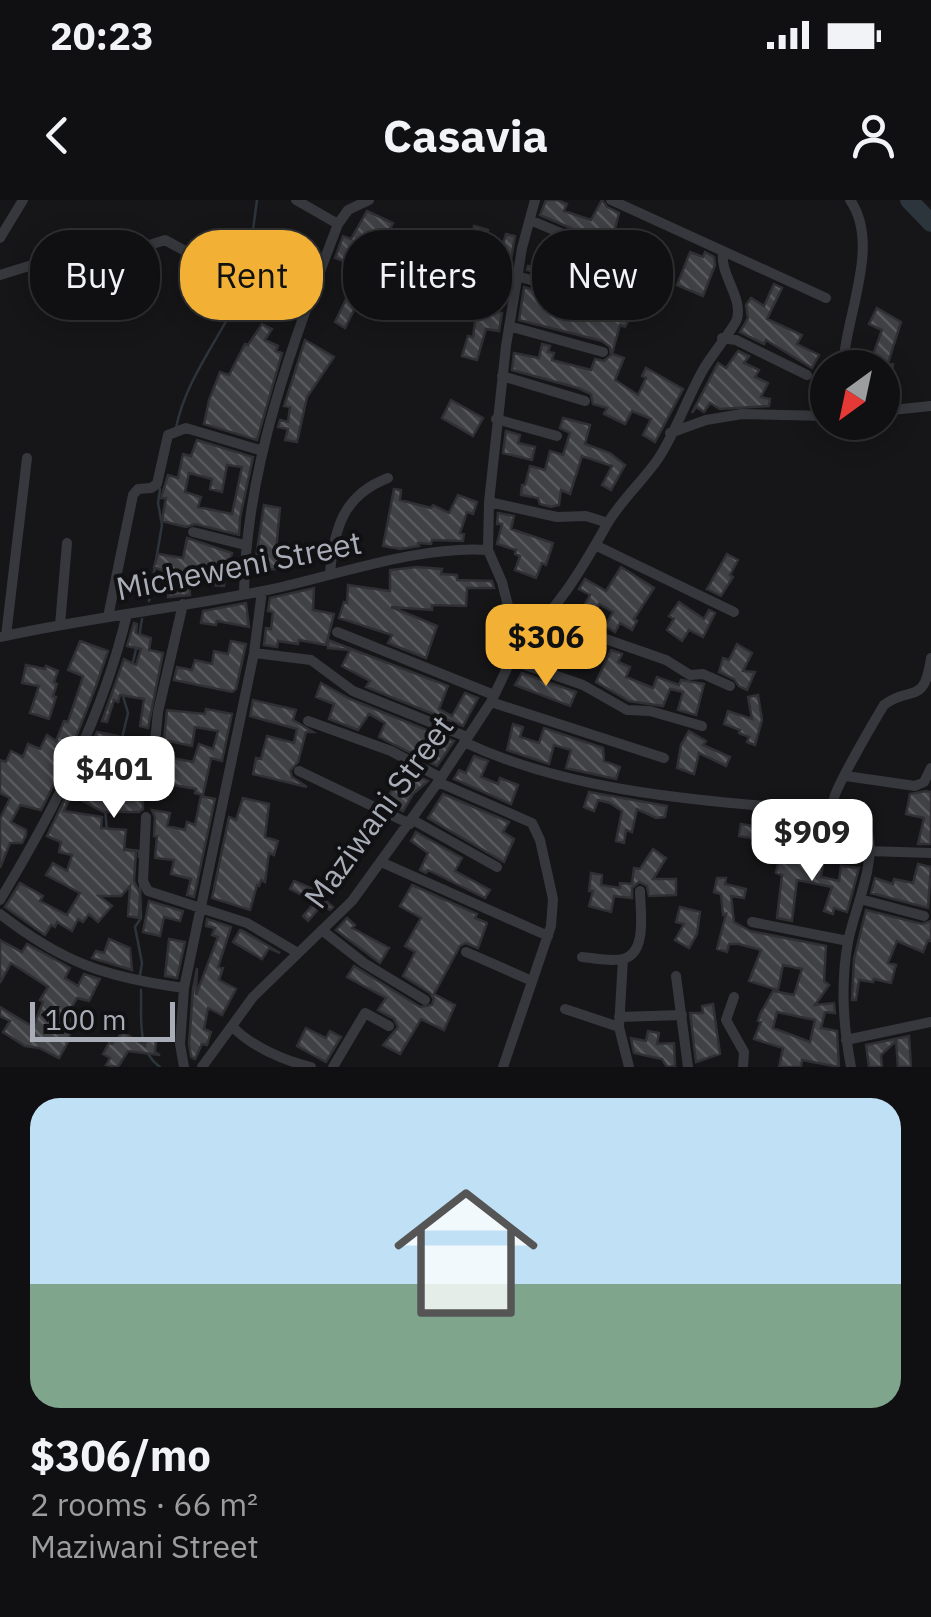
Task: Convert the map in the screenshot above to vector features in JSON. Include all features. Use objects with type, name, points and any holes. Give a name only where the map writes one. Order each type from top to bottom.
[{"type":"street","points":[[0,238],[24,200]]},
{"type":"street","points":[[296,200],[338,224]]},
{"type":"street","points":[[244,593],[245,545],[281,380],[338,224],[348,210],[369,200]]},
{"type":"street","points":[[513,654],[516,636],[502,582],[488,550],[488,502],[509,326],[535,200]]},
{"type":"street","points":[[611,200],[826,298]]},
{"type":"street","points":[[847,350],[862,261],[858,215],[850,200]]},
{"type":"street","points":[[530,220],[554,230]]},
{"type":"street","points":[[0,275],[58,258],[140,248],[166,240],[180,247]]},
{"type":"street","points":[[513,654],[552,614],[608,524],[660,456],[722,338],[731,329],[738,310],[722,262],[723,252]]},
{"type":"street","points":[[518,276],[532,280]]},
{"type":"street","points":[[509,326],[603,352]]},
{"type":"street","points":[[722,338],[736,340],[807,376]]},
{"type":"street","points":[[502,376],[585,401]]},
{"type":"street","points":[[900,409],[931,406]]},
{"type":"street","points":[[670,433],[706,420],[742,414],[810,416]]},
{"type":"street","points":[[496,419],[557,436]]},
{"type":"street","points":[[108,617],[132,496],[138,489],[158,484],[166,439],[177,430],[263,451]]},
{"type":"street","points":[[3,636],[27,458]]},
{"type":"street","points":[[330,573],[333,539],[344,512],[363,490],[388,478]]},
{"type":"street","points":[[488,502],[557,517],[586,516],[608,524]]},
{"type":"street","points":[[193,532],[245,545]]},
{"type":"street","points":[[60,625],[67,542]]},
{"type":"street","points":[[597,546],[734,612]]},
{"type":"street","name":"Micheweni Street","points":[[3,636],[262,591],[330,573],[454,550],[488,550]]},
{"type":"street","points":[[184,1067],[180,1044],[184,988],[254,653],[262,591]]},
{"type":"street","points":[[154,753],[158,712],[183,604]]},
{"type":"street","points":[[0,900],[5,881],[29,852],[92,727],[113,671],[126,614]]},
{"type":"street","points":[[552,614],[571,627],[666,660],[690,675],[703,674],[730,686]]},
{"type":"street","points":[[338,632],[492,699],[664,758]]},
{"type":"street","points":[[254,653],[311,660],[353,692],[538,769],[649,795],[840,814],[862,826],[868,835],[868,851],[848,941],[842,994],[851,1067]]},
{"type":"street","points":[[513,654],[583,685],[627,710],[650,711],[702,726]]},
{"type":"street","name":"Maziwani Street","points":[[202,1067],[253,996],[352,902],[440,780],[492,699],[513,654]]},
{"type":"street","points":[[917,693],[924,687],[931,658]]},
{"type":"street","points":[[840,814],[834,799],[837,787],[884,706],[893,699],[931,691]]},
{"type":"street","points":[[308,720],[390,751],[532,824],[540,840],[552,898],[548,936],[502,1067]]},
{"type":"street","points":[[846,776],[915,786],[924,782],[931,768]]},
{"type":"street","points":[[298,771],[412,822],[497,867]]},
{"type":"street","points":[[146,818],[146,888],[156,896],[256,926],[298,953]]},
{"type":"street","points":[[868,851],[931,853]]},
{"type":"street","points":[[380,862],[548,936]]},
{"type":"street","points":[[582,957],[622,959],[632,954],[640,937],[640,891]]},
{"type":"street","points":[[860,899],[924,916]]},
{"type":"street","points":[[0,914],[85,968],[184,988]]},
{"type":"street","points":[[752,922],[848,941]]},
{"type":"street","points":[[323,931],[364,963],[425,1000]]},
{"type":"street","points":[[466,952],[532,981]]},
{"type":"street","points":[[622,959],[619,1022],[629,1067]]},
{"type":"street","points":[[676,976],[688,1067]]},
{"type":"street","points":[[734,997],[726,1020],[744,1052],[743,1067]]},
{"type":"street","points":[[565,1009],[619,1022],[682,1015]]},
{"type":"street","points":[[333,1067],[365,1013],[389,1026]]},
{"type":"street","points":[[234,1022],[248,1039],[308,1067]]},
{"type":"street","points":[[846,1040],[931,1022]]},
{"type":"building","points":[[546,200],[567,204],[564,211],[591,220],[602,200],[619,213],[615,230],[576,230],[540,215]]},
{"type":"building","points":[[367,211],[393,223],[389,230],[356,230]]},
{"type":"building","points":[[343,236],[343,261],[335,258]]},
{"type":"building","points":[[690,252],[703,257],[705,252],[714,257],[715,265],[703,296],[677,285]]},
{"type":"building","points":[[774,284],[782,288],[767,319],[802,335],[797,344],[810,350],[810,367],[766,340],[764,344],[740,332],[748,318],[746,305],[751,298],[764,306]]},
{"type":"building","points":[[524,287],[532,289],[532,320],[628,320],[625,327],[620,325],[612,354],[624,358],[615,380],[638,395],[646,368],[683,389],[655,442],[643,435],[651,419],[632,411],[625,424],[604,414],[607,408],[593,404],[591,394],[512,370],[514,353],[539,358],[542,344],[550,346],[552,360],[591,370],[595,359],[604,361],[611,355],[610,347],[602,341],[519,320]]},
{"type":"building","points":[[343,305],[343,320],[349,320],[345,328],[335,322]]},
{"type":"building","points":[[877,308],[901,322],[892,350],[875,350],[882,330],[869,324]]},
{"type":"building","points":[[475,320],[501,320],[499,331],[486,329],[477,360],[462,356],[468,336],[473,337]]},
{"type":"building","points":[[262,324],[272,329],[265,340],[278,346],[276,351],[282,353],[257,440],[204,424],[220,372],[229,375],[245,344]]},
{"type":"building","points":[[305,340],[334,357],[307,397],[297,442],[285,440],[288,429],[278,427],[280,420],[288,422],[290,407],[284,406]]},
{"type":"building","points":[[738,351],[749,356],[744,363],[759,370],[755,377],[768,383],[761,397],[770,399],[769,406],[720,409],[710,403],[704,412],[696,407],[692,413],[718,363],[726,368]]},
{"type":"building","points":[[451,400],[483,418],[473,436],[442,418]]},
{"type":"building","points":[[563,418],[590,425],[585,444],[610,453],[625,465],[611,490],[602,485],[612,466],[582,456],[570,494],[561,490],[559,505],[551,507],[540,504],[538,498],[521,495],[522,485],[530,466],[545,470],[550,451],[563,455],[570,433],[560,428]]},
{"type":"building","points":[[506,431],[520,435],[518,443],[535,447],[532,460],[503,453]]},
{"type":"building","points":[[197,440],[253,457],[239,535],[162,521],[166,498],[161,498],[168,475],[178,478],[183,454],[191,456]],"holes":[[[227,465],[242,467],[232,514],[198,507],[201,497],[185,492],[189,473],[212,479],[210,489],[222,492]]]},
{"type":"building","points":[[394,489],[401,490],[400,500],[431,508],[433,505],[449,513],[458,495],[477,502],[473,514],[467,512],[460,533],[464,534],[463,541],[432,540],[431,544],[418,543],[419,546],[400,549],[383,546]]},
{"type":"building","points":[[264,505],[280,508],[276,551],[286,551],[286,556],[309,556],[309,565],[254,570]]},
{"type":"building","points":[[498,513],[514,516],[511,529],[553,543],[546,565],[542,563],[536,578],[515,570],[520,556],[515,554],[516,550],[497,544],[502,524],[497,524]]},
{"type":"building","points":[[187,538],[232,553],[230,561],[227,560],[224,586],[211,585],[212,578],[189,575],[190,595],[168,597],[170,574],[154,567],[158,554],[183,558]]},
{"type":"building","points":[[727,554],[738,560],[721,596],[707,589]]},
{"type":"building","points":[[621,567],[654,588],[634,619],[637,621],[632,630],[620,623],[615,632],[605,626],[613,612],[599,604],[594,614],[583,608],[590,595],[579,589],[585,579],[606,591]]},
{"type":"building","points":[[442,569],[441,574],[457,575],[457,580],[492,581],[494,588],[467,588],[466,606],[432,605],[432,610],[391,607],[437,626],[426,658],[388,643],[392,635],[339,618],[344,602],[347,603],[348,585],[390,591],[390,570]]},
{"type":"building","points":[[314,588],[313,610],[334,614],[326,645],[299,640],[298,644],[278,641],[277,647],[264,645],[266,628],[271,629],[270,598]]},
{"type":"building","points":[[679,602],[704,619],[709,610],[715,613],[703,637],[689,630],[682,641],[667,630],[674,619],[669,616]]},
{"type":"building","points":[[246,603],[249,627],[217,621],[216,625],[201,623],[203,611]]},
{"type":"building","points":[[134,623],[136,633],[151,638],[149,650],[163,653],[148,728],[140,726],[144,699],[120,695],[118,702],[114,700],[107,722],[102,721],[124,659],[136,665],[141,649],[127,646]]},
{"type":"building","points":[[328,640],[448,686],[439,709],[452,716],[465,693],[478,698],[463,726],[366,687],[370,681],[342,666],[350,650],[328,648]]},
{"type":"building","points":[[80,641],[108,651],[96,686],[74,742],[70,740],[61,757],[66,760],[41,810],[20,805],[11,822],[26,830],[26,835],[22,843],[10,843],[0,868],[0,819],[10,798],[0,793],[0,760],[6,762],[11,751],[23,757],[28,744],[40,749],[47,735],[56,741],[64,721],[68,722],[83,676],[68,670]]},
{"type":"building","points":[[231,641],[246,644],[232,692],[174,680],[177,667],[192,670],[195,660],[212,664],[214,651],[228,654]]},
{"type":"building","points":[[737,644],[752,653],[743,671],[755,672],[747,690],[719,672],[723,658],[729,660]]},
{"type":"building","points":[[611,650],[622,654],[618,662],[630,667],[626,677],[653,688],[657,677],[679,685],[681,680],[704,684],[696,715],[678,710],[683,692],[670,689],[663,706],[629,701],[596,682]]},
{"type":"building","points":[[26,665],[58,671],[49,719],[30,713],[39,686],[22,683]]},
{"type":"building","points":[[522,673],[576,692],[570,706],[515,685]]},
{"type":"building","points":[[321,683],[350,699],[454,741],[437,766],[379,737],[385,723],[369,714],[358,730],[329,719],[334,704],[316,697]]},
{"type":"building","points":[[758,695],[762,720],[755,745],[747,742],[749,737],[740,730],[724,724],[728,711],[752,719],[748,697]]},
{"type":"building","points":[[253,700],[296,710],[293,720],[313,732],[306,732],[298,762],[290,771],[307,787],[253,774],[267,736],[294,743],[297,729],[250,716]]},
{"type":"building","points":[[206,709],[232,714],[222,761],[211,758],[203,795],[195,793],[196,789],[118,775],[117,796],[143,796],[143,809],[139,812],[104,812],[71,795],[64,811],[102,817],[101,828],[126,830],[124,850],[136,851],[134,881],[140,894],[139,918],[128,916],[130,886],[121,896],[99,896],[112,906],[98,922],[89,914],[83,922],[78,919],[72,931],[57,922],[45,935],[5,907],[20,883],[43,896],[40,901],[67,915],[80,893],[46,875],[53,863],[67,871],[72,855],[59,852],[61,842],[47,836],[97,732],[118,736],[114,746],[139,753],[137,768],[156,771],[162,756],[193,762],[199,744],[213,749],[218,731],[195,727],[192,746],[164,740],[167,710],[205,714]]},
{"type":"building","points":[[513,724],[523,727],[520,737],[539,743],[544,728],[603,748],[604,761],[620,767],[616,779],[566,768],[571,750],[554,745],[549,764],[507,750]]},
{"type":"building","points":[[689,731],[706,741],[703,745],[730,757],[726,766],[699,753],[694,774],[677,768],[681,745]]},
{"type":"building","points":[[474,756],[488,761],[481,777],[498,784],[500,778],[518,785],[511,804],[454,779],[459,770],[466,773]]},
{"type":"building","points":[[418,776],[428,781],[413,794],[403,811],[385,802],[399,778],[411,786]]},
{"type":"building","points":[[589,792],[667,806],[665,817],[656,818],[637,809],[632,832],[626,830],[624,843],[616,841],[622,811],[598,800],[594,811],[584,807]]},
{"type":"building","points":[[931,792],[931,844],[918,844],[924,818],[906,814],[910,794]]},
{"type":"building","points":[[443,794],[509,822],[503,832],[514,839],[504,862],[428,818]]},
{"type":"building","points":[[201,796],[215,799],[194,897],[187,895],[191,879],[171,874],[174,860],[155,858],[157,836],[152,810],[170,813],[167,826],[185,830],[187,822],[195,825]]},
{"type":"building","points":[[243,798],[269,804],[265,837],[278,841],[274,855],[269,853],[265,882],[261,880],[257,885],[250,910],[212,898],[229,817],[236,820]]},
{"type":"building","points":[[741,824],[784,831],[781,846],[739,836]]},
{"type":"building","points":[[416,832],[462,858],[455,871],[490,890],[485,898],[428,870],[420,870],[428,853],[411,841]]},
{"type":"building","points":[[653,849],[666,858],[653,879],[676,879],[676,895],[649,896],[647,886],[639,882],[632,888],[632,898],[614,896],[611,912],[589,906],[593,891],[589,891],[591,873],[602,875],[601,885],[620,888],[620,883],[632,884],[634,868],[640,869]]},
{"type":"building","points":[[780,853],[823,865],[821,877],[839,881],[841,866],[859,868],[847,912],[834,908],[833,914],[824,911],[832,887],[797,880],[792,921],[777,918],[782,875],[776,873]]},
{"type":"building","points":[[918,864],[931,867],[928,908],[871,893],[875,878],[893,884],[894,879],[913,883]]},
{"type":"building","points":[[717,878],[726,878],[725,884],[746,889],[744,898],[731,896],[734,922],[750,931],[826,946],[824,981],[829,985],[815,1005],[834,1003],[835,1013],[825,1012],[821,1028],[837,1031],[839,1067],[802,1060],[801,1067],[779,1067],[783,1048],[754,1039],[760,1014],[773,991],[794,995],[802,969],[783,965],[778,990],[749,981],[761,950],[739,944],[729,944],[727,952],[717,949],[726,914],[723,915],[721,894],[714,892]],"holes":[[[777,1012],[815,1020],[810,1042],[773,1028]]]},
{"type":"building","points":[[294,881],[311,888],[333,907],[330,910],[322,905],[308,921],[303,916],[315,902],[290,889]]},
{"type":"building","points":[[412,885],[477,914],[475,918],[487,923],[478,948],[466,943],[460,946],[434,994],[455,1005],[444,1030],[421,1019],[400,1054],[383,1045],[398,1027],[394,1019],[378,1010],[386,998],[347,977],[354,966],[420,1007],[432,1005],[430,993],[403,976],[415,952],[405,946],[421,918],[400,906]]},
{"type":"building","points":[[149,901],[183,911],[180,921],[164,917],[160,936],[143,932]]},
{"type":"building","points":[[680,907],[700,912],[697,934],[689,948],[675,940],[684,924],[676,922]]},
{"type":"building","points":[[866,910],[922,924],[931,921],[931,941],[928,940],[923,952],[897,941],[888,963],[896,965],[891,983],[859,980],[856,1000],[852,1000],[854,959]]},
{"type":"building","points":[[347,918],[355,925],[352,928],[389,948],[380,963],[336,930]]},
{"type":"building","points":[[207,919],[231,927],[218,967],[223,968],[219,980],[236,989],[222,1015],[208,1008],[204,1029],[211,1032],[207,1045],[202,1044],[195,1059],[189,1044],[193,989],[197,968],[196,995],[218,937],[212,935],[215,928],[206,926]]},
{"type":"building","points":[[240,930],[280,953],[269,948],[262,959],[233,942]]},
{"type":"building","points":[[109,939],[130,948],[132,970],[92,958],[96,951],[104,953]]},
{"type":"building","points":[[169,939],[185,942],[177,978],[165,976]]},
{"type":"building","points":[[0,940],[22,952],[27,944],[70,968],[65,978],[78,986],[84,974],[100,979],[89,1001],[77,998],[68,1014],[74,1016],[68,1042],[59,1058],[25,1046],[3,1032],[10,1021],[0,1016],[0,1007],[33,1027],[48,987],[11,963],[0,983]]},
{"type":"building","points":[[713,1004],[720,1054],[696,1062],[690,1013],[703,1013],[702,1006]]},
{"type":"building","points":[[306,1028],[326,1038],[330,1031],[341,1037],[326,1062],[297,1046]]},
{"type":"building","points":[[648,1031],[659,1033],[657,1044],[674,1043],[675,1066],[667,1067],[662,1059],[634,1053],[631,1038],[646,1041]]},
{"type":"building","points":[[123,1032],[145,1046],[146,1039],[156,1040],[155,1052],[160,1055],[128,1051],[118,1067],[106,1065],[110,1058],[103,1054]]},
{"type":"building","points":[[909,1036],[911,1067],[898,1067],[896,1041],[881,1055],[882,1067],[869,1067],[866,1045]]},
{"type":"waterway","points":[[176,428],[194,379],[237,301],[244,297],[257,200]]},
{"type":"waterway","points":[[909,200],[931,223]]},
{"type":"waterway","points":[[149,601],[162,525],[160,489]]},
{"type":"waterway","points":[[139,637],[142,619]]},
{"type":"waterway","points":[[133,662],[137,645]]},
{"type":"waterway","points":[[120,747],[128,713],[123,696]]},
{"type":"waterway","points":[[105,809],[107,831]]},
{"type":"waterway","points":[[124,849],[139,851],[139,857]]},
{"type":"waterway","points":[[140,885],[141,918],[135,927],[142,963],[140,975]]},
{"type":"waterway","points":[[141,990],[144,1042],[160,1067]]}]
